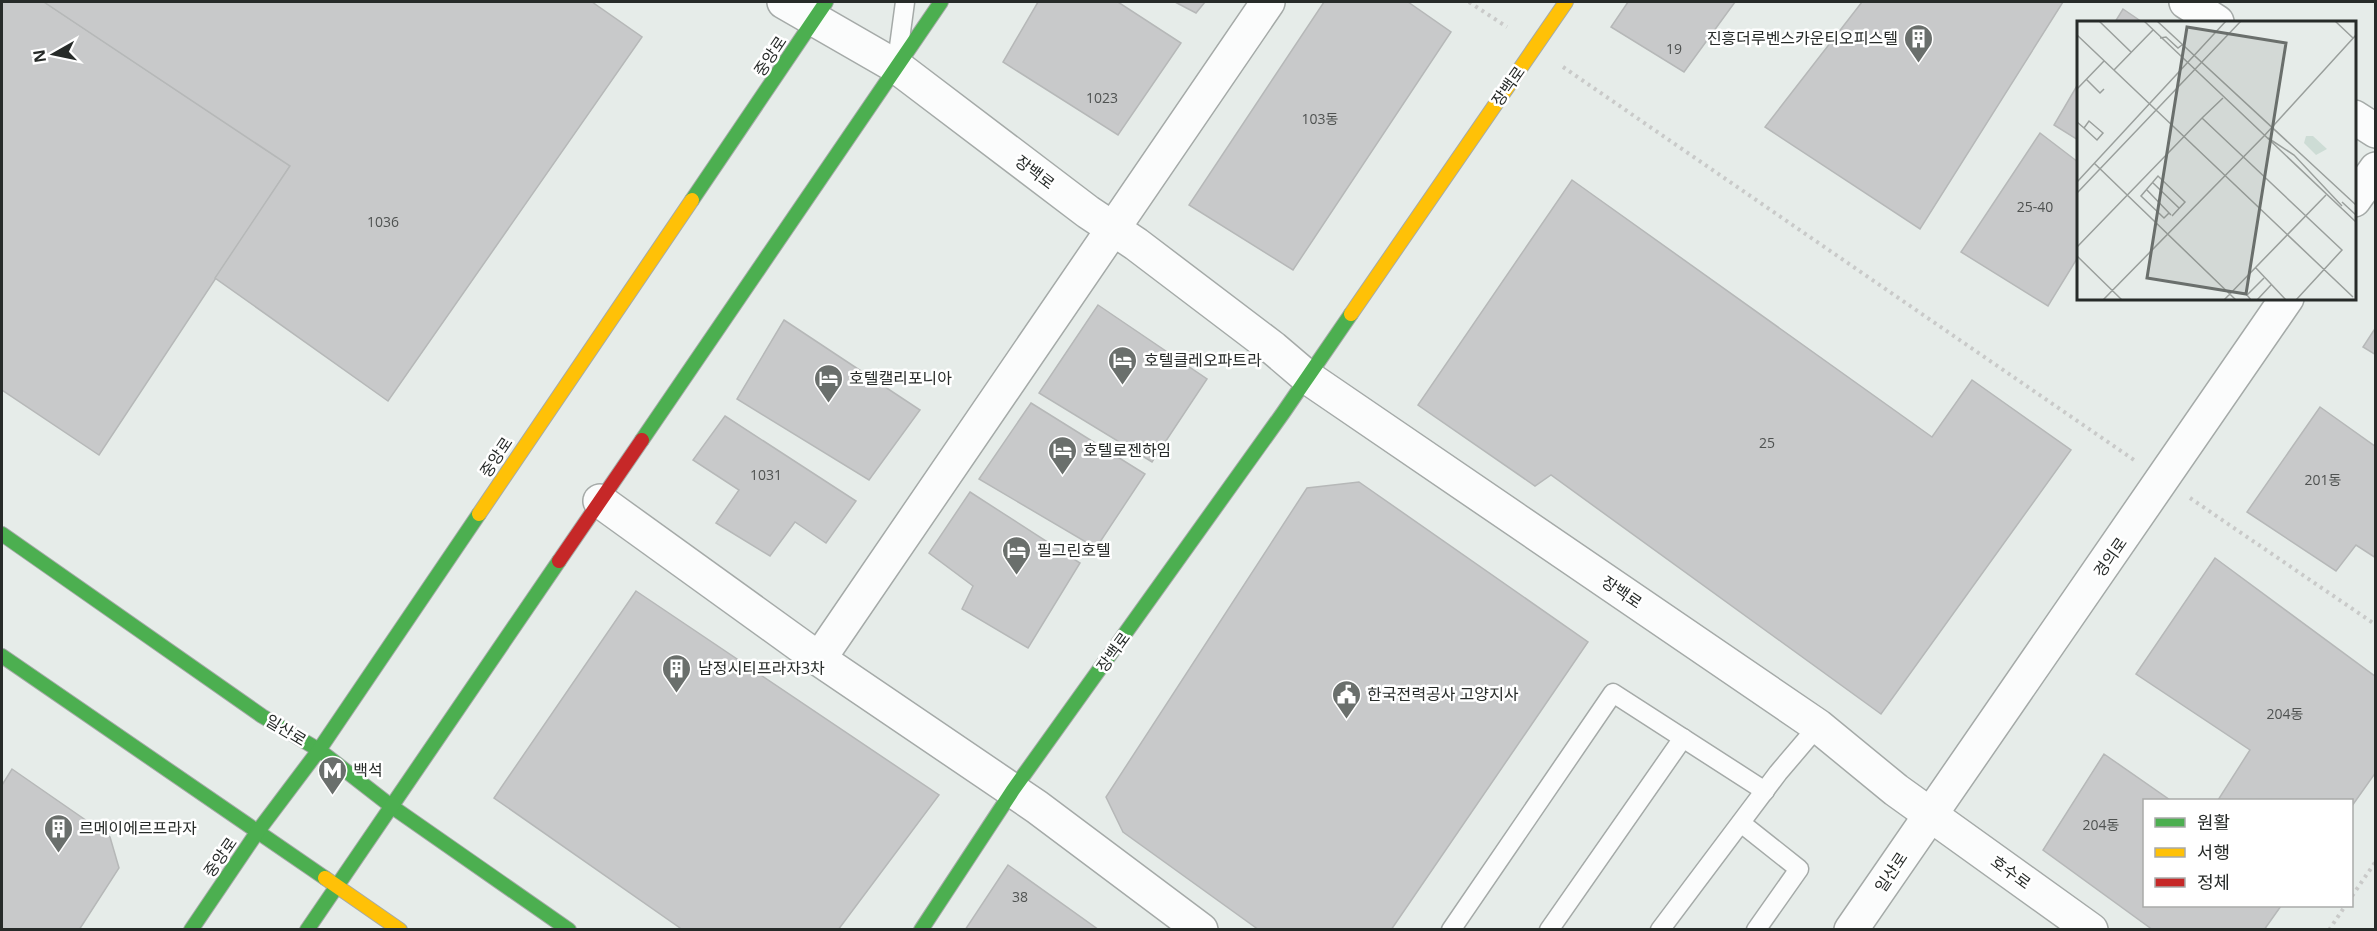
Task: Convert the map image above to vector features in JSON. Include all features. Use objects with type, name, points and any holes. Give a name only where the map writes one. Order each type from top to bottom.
[{"type":"main road","points":[[307,930],[941,2]]},
{"type":"main road","name":"장백로","points":[[921,930],[1013,790],[1307,377],[1566,2]]},
{"type":"main road","name":"중앙로","points":[[191,930],[258,831],[318,750],[821,10]]},
{"type":"main road","name":"일산로","points":[[2,534],[262,716],[318,750],[391,806],[569,930]]},
{"type":"main road","points":[[2,656],[400,930]]},
{"type":"street","name":"장백로","points":[[784,2],[821,10],[1088,212],[1112,227],[1274,348],[1307,377],[1818,726],[1896,790],[1930,814]]},
{"type":"street","points":[[819,659],[1069,295],[1112,227],[1268,2]]},
{"type":"street","points":[[2186,2],[2215,21]]},
{"type":"street","points":[[2356,118],[2376,131]]},
{"type":"street","points":[[2356,199],[2376,169]]},
{"type":"street","name":"경의로","points":[[1930,814],[2286,300]]},
{"type":"street","points":[[600,501],[819,659],[1013,790],[1201,930]]},
{"type":"street","name":"일산로","points":[[1851,930],[1930,814]]},
{"type":"street","name":"호수로","points":[[1930,814],[2091,930]]},
{"type":"lane","points":[[897,67],[905,2]]},
{"type":"lane","points":[[1451,930],[1613,693],[1765,791]]},
{"type":"lane","points":[[1660,930],[1765,791],[1818,726]]},
{"type":"lane","points":[[1549,930],[1683,738]]},
{"type":"lane","points":[[1741,823],[1799,869],[1756,930]]},
{"type":"path","points":[[1469,2],[1507,27]]},
{"type":"path","points":[[1563,67],[2134,460]]},
{"type":"path","points":[[2187,496],[2376,625]]},
{"type":"path","points":[[2353,895],[2376,861]]},
{"type":"path","points":[[2329,930],[2344,907]]},
{"type":"building","points":[[2,2],[44,2],[290,166],[99,455],[2,390]]},
{"type":"building","points":[[44,2],[592,2],[642,37],[388,401],[215,278],[290,166]]},
{"type":"building","points":[[1038,2],[1118,2],[1181,43],[1118,135],[1003,62]]},
{"type":"building","points":[[1175,2],[1205,2],[1196,13]]},
{"type":"building","points":[[1324,2],[1408,2],[1451,32],[1293,270],[1189,205]]},
{"type":"building","name":"진흥더루벤스카운티오피스텔","points":[[1628,2],[1735,2],[1684,72],[1611,27]]},
{"type":"building","name":"진흥더루벤스카운티오피스텔","points":[[1862,2],[2063,2],[1920,229],[1765,127]]},
{"type":"building","points":[[2123,9],[2141,21],[2116,21]]},
{"type":"building","points":[[2077,86],[2077,139],[2054,125]]},
{"type":"building","points":[[2040,133],[2077,161],[2077,259],[2048,306],[1961,252]]},
{"type":"building","points":[[1572,180],[1932,437],[1972,380],[2071,450],[1881,714],[1551,475],[1535,486],[1418,405]]},
{"type":"building","name":"호텔클레오파트라","points":[[1098,305],[1207,379],[1152,462],[1039,393]]},
{"type":"building","name":"호텔캘리포니아","points":[[784,320],[920,410],[869,480],[737,399]]},
{"type":"building","points":[[2376,327],[2376,355],[2363,347]]},
{"type":"building","name":"호텔로젠하임","points":[[1031,403],[1145,474],[1096,548],[979,479]]},
{"type":"building","points":[[2320,407],[2376,447],[2376,558],[2356,545],[2336,571],[2247,512]]},
{"type":"building","points":[[725,416],[856,501],[826,543],[795,522],[770,556],[716,523],[739,490],[693,460]]},
{"type":"building","name":"한국전력공사 고양지사","points":[[1359,482],[1588,642],[1391,930],[1259,930],[1123,832],[1106,797],[1307,488]]},
{"type":"building","name":"필그린호텔","points":[[970,492],[1080,563],[1028,648],[962,609],[973,586],[929,553]]},
{"type":"building","points":[[2215,558],[2376,677],[2376,772],[2353,805],[2353,799],[2219,799],[2250,750],[2136,674]]},
{"type":"building","name":"남정시티프라자3차","points":[[636,591],[939,795],[838,930],[683,930],[494,798]]},
{"type":"building","points":[[2104,754],[2169,799],[2143,799],[2143,907],[2280,907],[2264,930],[2153,930],[2043,850]]},
{"type":"building","name":"르메이에르프라자","points":[[12,769],[110,837],[119,868],[79,930],[2,930],[2,785]]},
{"type":"building","points":[[1008,865],[1099,930],[965,930]]},
{"type":"traffic: fast","points":[[692,200],[826,2]]},
{"type":"traffic: fast","points":[[642,440],[941,2]]},
{"type":"traffic: fast","points":[[921,930],[1013,790],[1283,413],[1351,314]]},
{"type":"traffic: fast","points":[[191,930],[258,831],[319,750],[479,514]]},
{"type":"traffic: fast","points":[[2,534],[262,716],[319,750],[391,806],[569,930]]},
{"type":"traffic: fast","points":[[307,930],[559,561]]},
{"type":"traffic: fast","points":[[2,656],[325,878]]},
{"type":"traffic: slow","points":[[1351,314],[1566,2]]},
{"type":"traffic: slow","points":[[479,514],[692,200]]},
{"type":"traffic: slow","points":[[325,878],[400,930]]},
{"type":"traffic: jam","points":[[559,561],[642,440]]},
{"type":"place","name":"진흥더루벤스카운티오피스텔","points":[[1919,64]]},
{"type":"place","name":"호텔클레오파트라","points":[[1123,386]]},
{"type":"place","name":"호텔캘리포니아","points":[[828,404]]},
{"type":"place","name":"호텔로젠하임","points":[[1062,476]]},
{"type":"place","name":"필그린호텔","points":[[1016,576]]},
{"type":"place","name":"남정시티프라자3차","points":[[677,694]]},
{"type":"place","name":"한국전력공사 고양지사","points":[[1346,720]]},
{"type":"place","name":"백석","points":[[332,796]]},
{"type":"place","name":"르메이에르프라자","points":[[58,854]]}]
